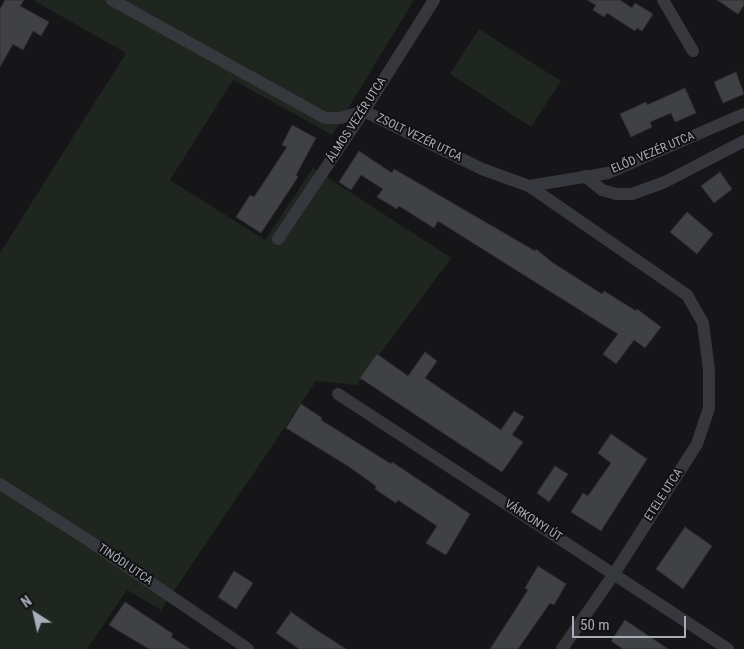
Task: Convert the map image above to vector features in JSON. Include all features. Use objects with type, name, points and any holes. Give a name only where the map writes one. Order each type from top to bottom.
[{"type":"street","name":"ZSOLT VEZÉR UTCA","points":[[112,0],[325,118],[340,118],[364,111],[482,169],[529,186],[687,295],[703,323]]},
{"type":"street","name":"ÁLMOS VEZÉR UTCA","points":[[278,240],[364,111],[434,0]]},
{"type":"street","points":[[663,0],[693,51]]},
{"type":"street","name":"ELŐD VEZÉR UTCA","points":[[529,186],[608,173],[744,114]]},
{"type":"street","points":[[585,176],[602,190],[616,194],[632,194],[665,182],[744,141]]},
{"type":"street","name":"ETELE UTCA","points":[[562,649],[614,574],[697,444],[709,408],[709,370],[703,323]]},
{"type":"street","name":"VÁRKONYI ÚT","points":[[338,394],[728,649]]},
{"type":"street","name":"TINÓDI UTCA","points":[[0,484],[88,540],[248,649]]},
{"type":"shaded area","points":[[33,0],[414,0],[332,135],[233,80],[170,180],[265,240],[313,168],[451,258],[357,385],[316,381],[161,610],[127,590],[87,649],[0,649],[0,253],[126,53]]},
{"type":"shaded area","points":[[479,29],[561,81],[531,127],[450,74]]},
{"type":"building","points":[[5,0],[24,0],[20,6],[49,22],[41,36],[33,31],[23,50],[13,44],[0,67],[0,9]]},
{"type":"building","points":[[587,0],[620,0],[632,8],[635,3],[653,14],[642,31],[637,28],[635,31],[607,13],[604,17],[593,10],[596,5]]},
{"type":"building","points":[[717,0],[744,0],[744,5],[738,14]]},
{"type":"building","points":[[736,72],[744,94],[723,103],[714,82]]},
{"type":"building","points":[[685,88],[696,113],[675,122],[671,113],[650,122],[652,127],[631,137],[620,114],[646,102],[647,105]]},
{"type":"building","points":[[292,125],[316,138],[296,175],[298,177],[261,233],[236,217],[250,195],[254,197],[287,147],[282,145]]},
{"type":"building","points":[[359,151],[392,173],[394,169],[535,251],[536,249],[553,263],[602,294],[604,291],[636,311],[637,309],[661,327],[645,348],[634,340],[616,364],[603,354],[618,334],[438,221],[434,228],[399,206],[397,209],[377,197],[383,189],[361,175],[351,190],[339,182]]},
{"type":"building","points":[[720,172],[732,189],[714,203],[701,186]]},
{"type":"building","points":[[687,212],[713,234],[697,254],[670,232]]},
{"type":"building","points":[[425,352],[437,361],[425,378],[501,430],[514,411],[524,417],[512,435],[523,442],[502,472],[360,378],[377,354],[408,376]]},
{"type":"building","points":[[301,404],[322,418],[321,420],[391,464],[392,462],[470,514],[446,555],[426,543],[437,526],[398,500],[396,503],[375,489],[376,486],[348,466],[286,428]]},
{"type":"building","points":[[611,434],[647,459],[601,531],[571,512],[583,493],[588,496],[611,463],[598,453]]},
{"type":"building","points":[[555,466],[568,474],[549,502],[537,493]]},
{"type":"building","points":[[685,527],[712,546],[683,589],[656,569]]},
{"type":"building","points":[[538,566],[566,584],[554,605],[550,603],[518,649],[490,649],[528,590],[525,588]]},
{"type":"building","points":[[234,571],[253,583],[236,609],[218,597]]},
{"type":"building","points":[[125,602],[173,634],[171,637],[190,649],[149,649],[109,625]]},
{"type":"building","points":[[291,612],[346,649],[299,649],[276,633]]},
{"type":"building","points":[[625,620],[668,649],[623,649],[611,641]]}]
